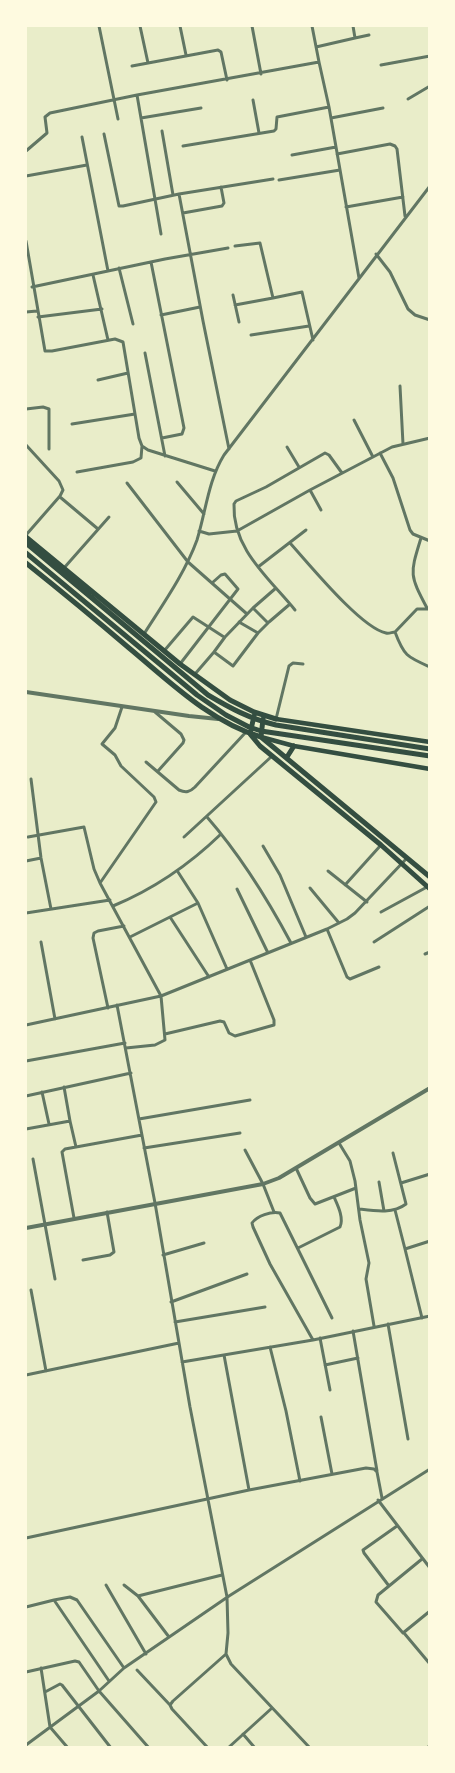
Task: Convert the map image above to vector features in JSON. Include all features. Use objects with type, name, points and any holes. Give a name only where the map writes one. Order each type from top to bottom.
[{"type":"highway","points":[[26,536],[180,664],[236,703],[276,719]]},
{"type":"highway","points":[[26,543],[208,695],[231,710],[276,725],[429,749]]},
{"type":"highway","points":[[26,552],[197,696],[249,727],[288,736],[429,756]]},
{"type":"highway","points":[[26,563],[183,693],[221,719],[261,737],[287,757],[429,877]]},
{"type":"highway","points":[[248,733],[254,712]]},
{"type":"highway","points":[[261,737],[264,715]]},
{"type":"highway","points":[[248,733],[260,746],[381,845],[428,888]]},
{"type":"highway","points":[[287,757],[294,746]]},
{"type":"main road","points":[[276,719],[429,742]]},
{"type":"main road","points":[[261,737],[294,746],[429,769]]},
{"type":"street","points":[[99,26],[118,119]]},
{"type":"street","points":[[140,26],[148,63]]},
{"type":"street","points":[[180,26],[186,55]]},
{"type":"street","points":[[252,26],[261,74]]},
{"type":"street","points":[[312,26],[329,107],[359,278]]},
{"type":"street","points":[[353,26],[355,38]]},
{"type":"street","points":[[316,47],[369,35]]},
{"type":"street","points":[[132,66],[218,50],[221,52],[227,80]]},
{"type":"street","points":[[381,65],[429,56]]},
{"type":"street","points":[[26,151],[47,133],[46,115],[136,95],[319,62]]},
{"type":"street","points":[[408,99],[429,86]]},
{"type":"street","points":[[136,95],[161,234]]},
{"type":"street","points":[[253,100],[258,133]]},
{"type":"street","points":[[183,146],[276,129],[276,119],[280,116],[329,107]]},
{"type":"street","points":[[141,118],[201,108]]},
{"type":"street","points":[[331,118],[383,108]]},
{"type":"street","points":[[162,130],[174,195]]},
{"type":"street","points":[[104,134],[119,206],[273,179]]},
{"type":"street","points":[[82,137],[108,271]]},
{"type":"street","points":[[337,154],[393,145],[397,149],[405,217]]},
{"type":"street","points":[[292,155],[336,147]]},
{"type":"street","points":[[26,176],[87,165]]},
{"type":"street","points":[[279,180],[340,170]]},
{"type":"street","points":[[144,634],[188,562],[215,471],[229,449],[429,186]]},
{"type":"street","points":[[183,213],[222,206],[224,203],[221,187]]},
{"type":"street","points":[[179,194],[229,449]]},
{"type":"street","points":[[346,207],[403,197]]},
{"type":"street","points":[[26,241],[32,287],[45,351],[116,339],[123,342],[142,446],[141,458],[77,472]]},
{"type":"street","points":[[235,246],[260,243],[273,298]]},
{"type":"street","points":[[32,287],[228,248]]},
{"type":"street","points":[[376,254],[390,272],[408,309],[415,315],[429,320]]},
{"type":"street","points":[[151,262],[184,428],[182,434],[178,436],[162,438]]},
{"type":"street","points":[[119,268],[133,324]]},
{"type":"street","points":[[93,275],[108,341]]},
{"type":"street","points":[[235,305],[302,292],[313,340]]},
{"type":"street","points":[[233,295],[239,322]]},
{"type":"street","points":[[161,315],[200,307]]},
{"type":"street","points":[[38,317],[102,309]]},
{"type":"street","points":[[26,312],[37,311]]},
{"type":"street","points":[[251,335],[309,326]]},
{"type":"street","points":[[145,353],[165,456]]},
{"type":"street","points":[[98,380],[128,373]]},
{"type":"street","points":[[400,386],[403,444]]},
{"type":"street","points":[[26,409],[43,406],[49,410],[49,449]]},
{"type":"street","points":[[72,424],[135,414]]},
{"type":"street","points":[[354,420],[373,457]]},
{"type":"street","points":[[199,531],[209,534],[237,531],[380,453],[403,444],[429,438]]},
{"type":"street","points":[[26,445],[62,485],[63,490],[26,536]]},
{"type":"street","points":[[142,446],[147,450],[215,471]]},
{"type":"street","points":[[287,447],[299,467]]},
{"type":"street","points":[[295,610],[244,548],[237,531],[233,507],[236,501],[266,487],[322,454],[328,453],[342,473]]},
{"type":"street","points":[[380,453],[393,478],[410,530],[413,534],[429,541]]},
{"type":"street","points":[[177,482],[204,514]]},
{"type":"street","points":[[127,483],[188,562],[247,614]]},
{"type":"street","points":[[310,490],[321,510]]},
{"type":"street","points":[[60,496],[98,529]]},
{"type":"street","points":[[64,568],[109,517]]},
{"type":"street","points":[[258,567],[306,530]]},
{"type":"street","points":[[290,543],[335,594],[368,623],[386,633],[395,632],[417,609],[428,608],[414,583],[412,572],[421,538]]},
{"type":"street","points":[[180,664],[231,600],[238,587],[225,574],[212,583]]},
{"type":"street","points":[[195,674],[239,622],[276,588]]},
{"type":"street","points":[[214,652],[233,666],[258,633],[290,603]]},
{"type":"street","points":[[253,608],[268,623]]},
{"type":"street","points":[[164,651],[190,618],[195,617],[225,637]]},
{"type":"street","points":[[239,622],[258,633]]},
{"type":"street","points":[[395,632],[401,648],[410,659],[429,667]]},
{"type":"street","points":[[276,719],[289,666],[293,663],[303,664]]},
{"type":"street","points":[[26,692],[221,719],[236,703]]},
{"type":"street","points":[[100,883],[156,802],[154,797],[121,766],[115,755],[102,744],[116,728],[123,707]]},
{"type":"street","points":[[155,711],[181,734],[184,740],[158,771]]},
{"type":"street","points":[[146,762],[179,790],[189,792],[248,733]]},
{"type":"street","points":[[184,837],[273,755]]},
{"type":"street","points":[[31,779],[41,858],[51,909]]},
{"type":"street","points":[[207,817],[245,866],[291,943]]},
{"type":"street","points":[[26,1061],[126,1046],[155,1045],[165,1040],[161,996],[100,883],[94,869],[84,827],[28,837]]},
{"type":"street","points":[[113,906],[144,892],[178,872],[222,834]]},
{"type":"street","points":[[345,885],[381,845]]},
{"type":"street","points":[[263,846],[280,875],[306,937]]},
{"type":"street","points":[[26,861],[41,858]]},
{"type":"street","points":[[26,1025],[161,996],[327,929],[347,920],[367,902],[407,858]]},
{"type":"street","points":[[328,871],[367,902]]},
{"type":"street","points":[[178,872],[198,903],[228,969]]},
{"type":"street","points":[[310,888],[339,923]]},
{"type":"street","points":[[381,912],[428,888]]},
{"type":"street","points":[[237,889],[268,953]]},
{"type":"street","points":[[26,913],[110,900]]},
{"type":"street","points":[[130,937],[198,903]]},
{"type":"street","points":[[374,942],[429,906]]},
{"type":"street","points":[[170,916],[209,976]]},
{"type":"street","points":[[108,1008],[93,938],[94,933],[124,926]]},
{"type":"street","points":[[327,929],[346,977],[356,978],[379,967]]},
{"type":"street","points":[[41,942],[55,1019]]},
{"type":"street","points":[[165,1034],[224,1022],[229,1033],[235,1036],[274,1025],[250,960]]},
{"type":"street","points":[[117,1005],[227,1597],[226,1654],[231,1664],[310,1748]]},
{"type":"street","points":[[26,1095],[131,1073]]},
{"type":"street","points":[[64,1087],[76,1147]]},
{"type":"street","points":[[26,1228],[263,1184],[279,1178],[429,1090]]},
{"type":"street","points":[[42,1092],[49,1124]]},
{"type":"street","points":[[139,1119],[250,1100]]},
{"type":"street","points":[[26,1129],[70,1121]]},
{"type":"street","points":[[144,1148],[240,1133]]},
{"type":"street","points":[[74,1218],[62,1152],[65,1149],[142,1135]]},
{"type":"street","points":[[339,1143],[350,1161],[356,1188],[369,1263],[366,1279],[374,1326]]},
{"type":"street","points":[[245,1150],[263,1184],[274,1212]]},
{"type":"street","points":[[359,1209],[394,1210],[406,1204],[393,1154]]},
{"type":"street","points":[[33,1158],[55,1279]]},
{"type":"street","points":[[296,1168],[315,1204],[356,1188]]},
{"type":"street","points":[[401,1183],[429,1174]]},
{"type":"street","points":[[380,1182],[384,1211]]},
{"type":"street","points":[[298,1248],[340,1227],[341,1214],[334,1197]]},
{"type":"street","points":[[394,1210],[422,1318]]},
{"type":"street","points":[[83,1260],[110,1255],[114,1252],[107,1212]]},
{"type":"street","points":[[313,1340],[270,1264],[253,1227],[254,1220],[274,1212],[280,1213],[332,1318]]},
{"type":"street","points":[[405,1249],[429,1241]]},
{"type":"street","points":[[163,1255],[204,1243]]},
{"type":"street","points":[[171,1302],[247,1274]]},
{"type":"street","points":[[31,1290],[46,1371]]},
{"type":"street","points":[[175,1322],[266,1307]]},
{"type":"street","points":[[182,1362],[313,1340],[374,1326],[429,1317]]},
{"type":"street","points":[[388,1324],[408,1439]]},
{"type":"street","points":[[353,1331],[382,1498]]},
{"type":"street","points":[[320,1338],[330,1390]]},
{"type":"street","points":[[26,1375],[179,1343]]},
{"type":"street","points":[[270,1347],[300,1481]]},
{"type":"street","points":[[224,1355],[249,1490]]},
{"type":"street","points":[[325,1365],[358,1358]]},
{"type":"street","points":[[321,1417],[332,1474]]},
{"type":"street","points":[[26,1538],[332,1474],[371,1468],[377,1472]]},
{"type":"street","points":[[26,1745],[99,1691],[124,1668],[227,1597],[429,1469]]},
{"type":"street","points":[[378,1500],[429,1568]]},
{"type":"street","points":[[389,1586],[363,1550],[397,1526]]},
{"type":"street","points":[[422,1559],[378,1595],[376,1602],[429,1664]]},
{"type":"street","points":[[138,1596],[222,1575]]},
{"type":"street","points":[[106,1585],[146,1654]]},
{"type":"street","points":[[124,1585],[138,1596],[169,1638]]},
{"type":"street","points":[[26,1607],[70,1597],[77,1600],[124,1668]]},
{"type":"street","points":[[54,1600],[109,1681]]},
{"type":"street","points":[[403,1633],[429,1611]]},
{"type":"street","points":[[170,1705],[226,1654]]},
{"type":"street","points":[[26,1672],[78,1661],[99,1691],[149,1748]]},
{"type":"street","points":[[41,1668],[50,1726],[68,1748]]},
{"type":"street","points":[[137,1670],[208,1748]]},
{"type":"street","points":[[45,1692],[60,1684],[111,1748]]},
{"type":"street","points":[[228,1748],[272,1708]]},
{"type":"street","points":[[243,1734],[255,1748]]}]
